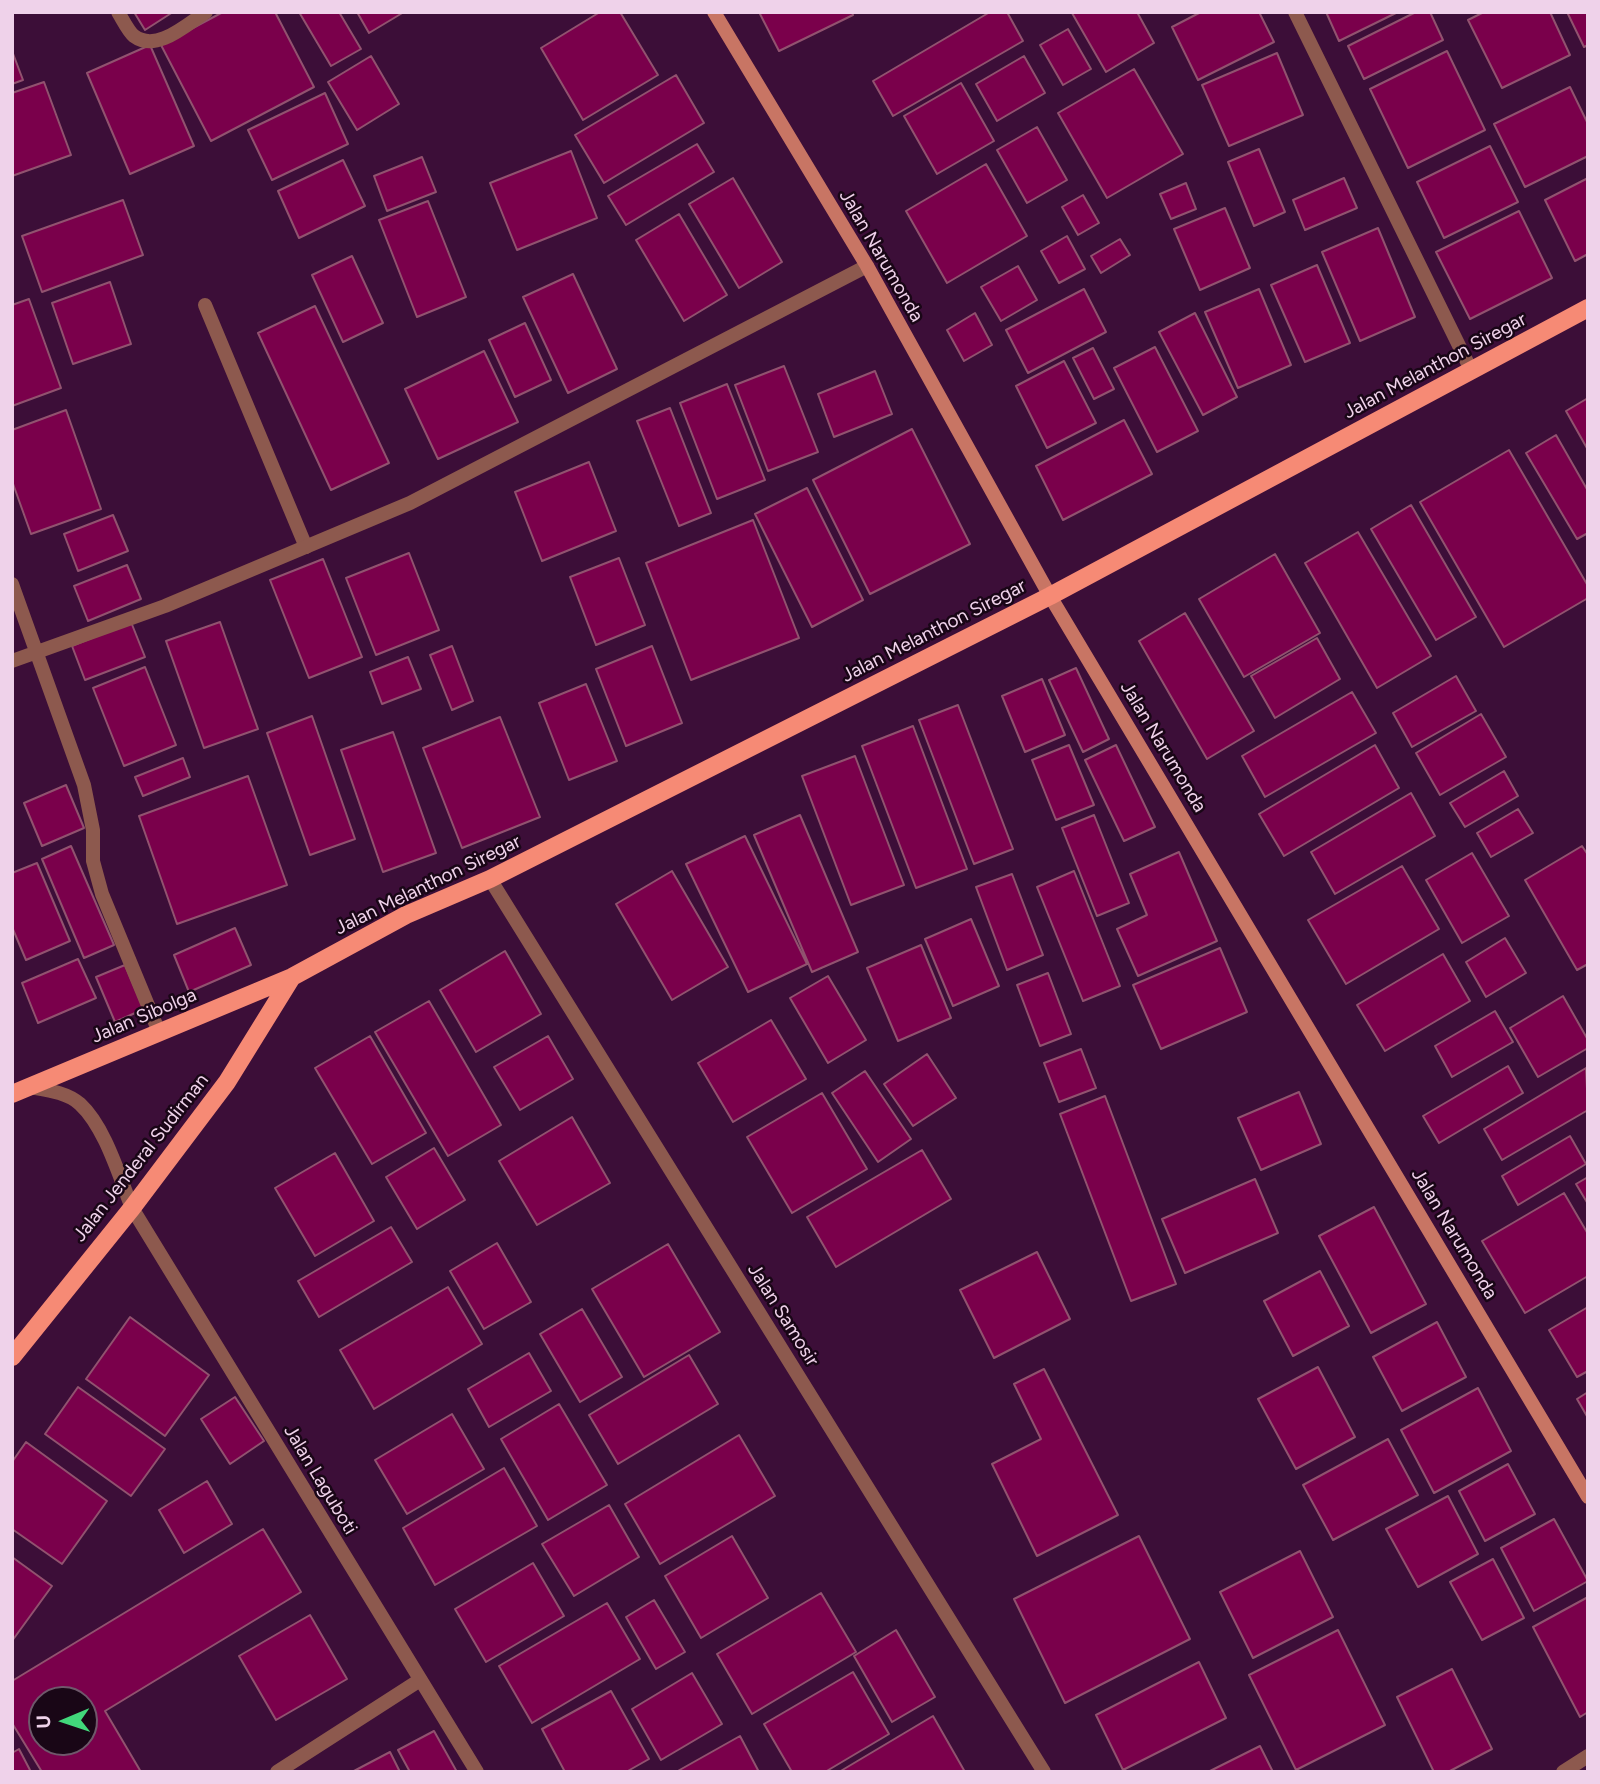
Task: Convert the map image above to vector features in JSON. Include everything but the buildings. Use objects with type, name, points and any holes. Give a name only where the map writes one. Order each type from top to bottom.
[{"type":"main road","name":"Jalan Melanthon Siregar","points":[[292,977],[406,915],[490,878],[1050,596],[1588,308]]},
{"type":"main road","name":"Jalan Sibolga","points":[[20,1090],[292,977]]},
{"type":"main road","name":"Jalan Jenderal Sudirman","points":[[12,1357],[227,1082],[292,977]]},
{"type":"street","points":[[118,12],[133,35],[146,42],[160,40],[206,12]]},
{"type":"street","name":"Jalan Narumonda","points":[[714,12],[867,266],[1050,596],[1588,1497]]},
{"type":"street","points":[[1295,12],[1471,370]]},
{"type":"street","points":[[12,661],[166,606],[410,503],[867,266]]},
{"type":"street","points":[[205,305],[306,547]]},
{"type":"street","points":[[12,584],[84,785],[93,830],[93,861],[102,894],[159,1032]]},
{"type":"street","name":"Jalan Samosir","points":[[490,878],[1044,1772]]},
{"type":"street","name":"Jalan Laguboti","points":[[20,1090],[61,1093],[80,1103],[103,1139],[131,1208],[477,1772]]},
{"type":"street","points":[[277,1772],[420,1680]]},
{"type":"street","points":[[1563,1772],[1588,1756]]}]
